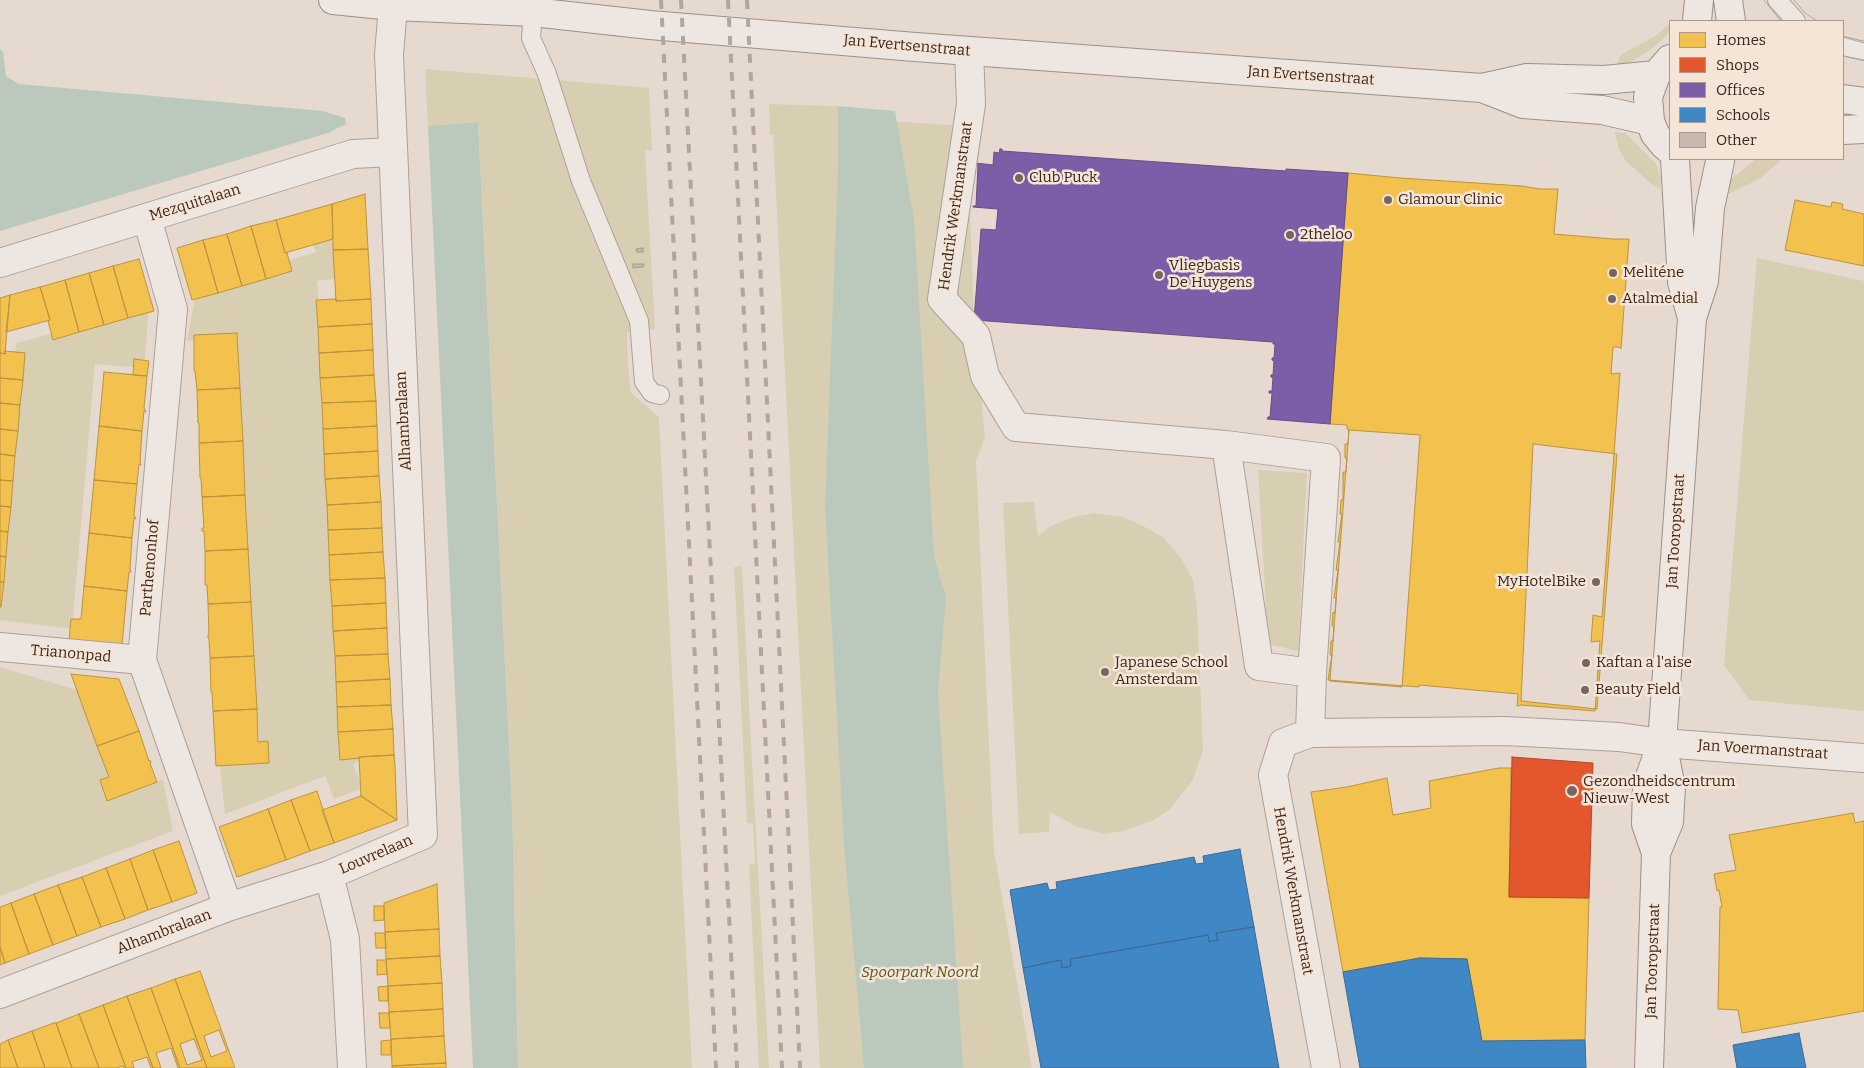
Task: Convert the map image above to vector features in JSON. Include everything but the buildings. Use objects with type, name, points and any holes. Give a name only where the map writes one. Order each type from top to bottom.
[{"type":"street","name":"Jan Evertsenstraat","points":[[333,0],[393,6],[533,12],[650,25],[969,51],[1482,88],[1527,78],[1604,80],[1663,67]]},
{"type":"street","points":[[1697,20],[1699,0]]},
{"type":"street","points":[[1728,0],[1731,20]]},
{"type":"street","name":"Alhambralaan","points":[[393,6],[389,55],[423,835]]},
{"type":"street","name":"Hendrik Werkmanstraat","points":[[969,51],[970,104],[942,299],[976,336],[985,376],[1016,427],[1226,445],[1326,458],[1310,732]]},
{"type":"street","points":[[1663,67],[1648,97],[1650,121],[1655,134],[1669,149]]},
{"type":"street","name":"Jan Evertsenstraat","points":[[1482,88],[1523,104],[1602,110],[1650,121]]},
{"type":"street","points":[[1844,99],[1864,102]]},
{"type":"street","points":[[1844,130],[1864,129]]},
{"type":"street","name":"Mezquitalaan","points":[[0,263],[353,154],[393,152]]},
{"type":"street","name":"Jan Tooropstraat","points":[[1675,160],[1682,282],[1692,318]]},
{"type":"street","points":[[1690,160],[1697,162],[1723,160]]},
{"type":"street","name":"Jan Tooropstraat","points":[[1649,1068],[1656,853],[1646,824],[1647,785],[1662,743],[1692,318],[1704,281],[1710,208],[1723,160]]},
{"type":"street","name":"Parthenonhof","points":[[147,218],[173,309],[142,660],[228,907]]},
{"type":"street","points":[[1226,445],[1260,666],[1312,673]]},
{"type":"street","name":"Trianonpad","points":[[0,647],[142,660]]},
{"type":"street","name":"Hendrik Werkmanstraat","points":[[1326,1068],[1273,775],[1283,743],[1310,732],[1505,731],[1619,737],[1662,743]]},
{"type":"street","name":"Jan Voermanstraat","points":[[1662,743],[1864,758]]},
{"type":"street","name":"Louvrelaan","points":[[329,874],[423,835]]},
{"type":"street","name":"Alhambralaan","points":[[0,994],[228,907],[329,874]]},
{"type":"street","points":[[329,874],[345,939],[352,1068]]},
{"type":"lane","points":[[1777,0],[1795,20]]},
{"type":"lane","points":[[533,12],[531,38],[547,74],[581,181],[635,310],[640,330],[644,382],[652,393],[660,395]]},
{"type":"lane","points":[[1844,46],[1864,51]]},
{"type":"green space","points":[[1669,24],[1669,32],[1658,44],[1628,64],[1616,67],[1620,56],[1654,37]]},
{"type":"green space","points":[[425,69],[649,88],[652,150],[645,150],[655,329],[627,332],[628,363],[631,393],[659,417],[692,1068],[518,1068],[512,807],[478,122],[428,126]]},
{"type":"green space","name":"Spoorpark Noord","points":[[769,104],[838,106],[839,118],[983,127],[970,212],[974,320],[985,437],[976,461],[994,851],[1032,1068],[820,1068],[773,135],[770,135]]},
{"type":"green space","points":[[1615,132],[1625,133],[1657,165],[1661,180],[1660,189],[1650,183],[1626,161],[1619,150]]},
{"type":"green space","points":[[1755,160],[1781,160],[1761,178],[1723,197],[1730,180]]},
{"type":"green space","points":[[330,236],[334,245],[337,279],[317,281],[355,748],[360,761],[353,764],[362,788],[334,799],[325,776],[225,814],[220,766],[261,763],[229,338],[187,341],[197,287],[316,252],[312,242]]},
{"type":"green space","points":[[1757,258],[1864,281],[1864,711],[1749,700],[1724,665]]},
{"type":"green space","points":[[149,308],[144,368],[95,364],[72,629],[0,620],[0,529],[16,343]]},
{"type":"green space","points":[[1258,470],[1307,473],[1298,651],[1268,644]]},
{"type":"green space","points":[[1034,502],[1038,536],[1051,526],[1074,517],[1094,513],[1124,517],[1164,538],[1181,558],[1193,580],[1197,609],[1203,750],[1193,780],[1170,809],[1154,820],[1123,831],[1105,834],[1075,826],[1050,812],[1049,832],[1019,834],[1003,503]]},
{"type":"green space","points":[[742,566],[769,1068],[759,1068],[749,865],[755,864],[753,824],[747,823],[734,567]]},
{"type":"green space","points":[[0,667],[91,694],[126,792],[163,779],[173,831],[0,896]]},
{"type":"shaded area","points":[[0,49],[3,52],[6,76],[19,84],[323,111],[345,118],[346,124],[328,133],[0,231]]},
{"type":"shaded area","points":[[838,106],[895,111],[914,219],[934,556],[946,597],[938,691],[963,1068],[864,1068],[844,844],[825,506],[838,170]]},
{"type":"shaded area","points":[[478,122],[512,807],[518,1068],[473,1068],[428,126]]},
{"type":"tram line","points":[[1764,0],[1780,20]]},
{"type":"tram line","points":[[1794,0],[1805,13],[1816,20]]},
{"type":"tram line","points":[[1844,37],[1864,43]]},
{"type":"tram line","points":[[1844,56],[1864,60]]},
{"type":"railway","points":[[661,0],[716,1068]]},
{"type":"railway","points":[[681,0],[737,1068]]},
{"type":"railway","points":[[728,0],[782,1068]]},
{"type":"railway","points":[[747,0],[800,1068]]},
{"type":"place","name":"Club Puck","points":[[1019,178]]},
{"type":"place","name":"Glamour Clinic","points":[[1388,200]]},
{"type":"place","name":"2theloo","points":[[1290,235]]},
{"type":"place","name":"Meliténe","points":[[1613,273]]},
{"type":"place","name":"Vliegbasis De Huygens","points":[[1159,275]]},
{"type":"place","name":"Atalmedial","points":[[1612,299]]},
{"type":"place","name":"MyHotelBike","points":[[1596,582]]},
{"type":"place","name":"Kaftan a l'aise","points":[[1586,663]]},
{"type":"place","name":"Japanese School Amsterdam","points":[[1105,672]]},
{"type":"place","name":"Beauty Field","points":[[1585,690]]},
{"type":"place","name":"Gezondheidscentrum Nieuw-West","points":[[1572,791]]}]
